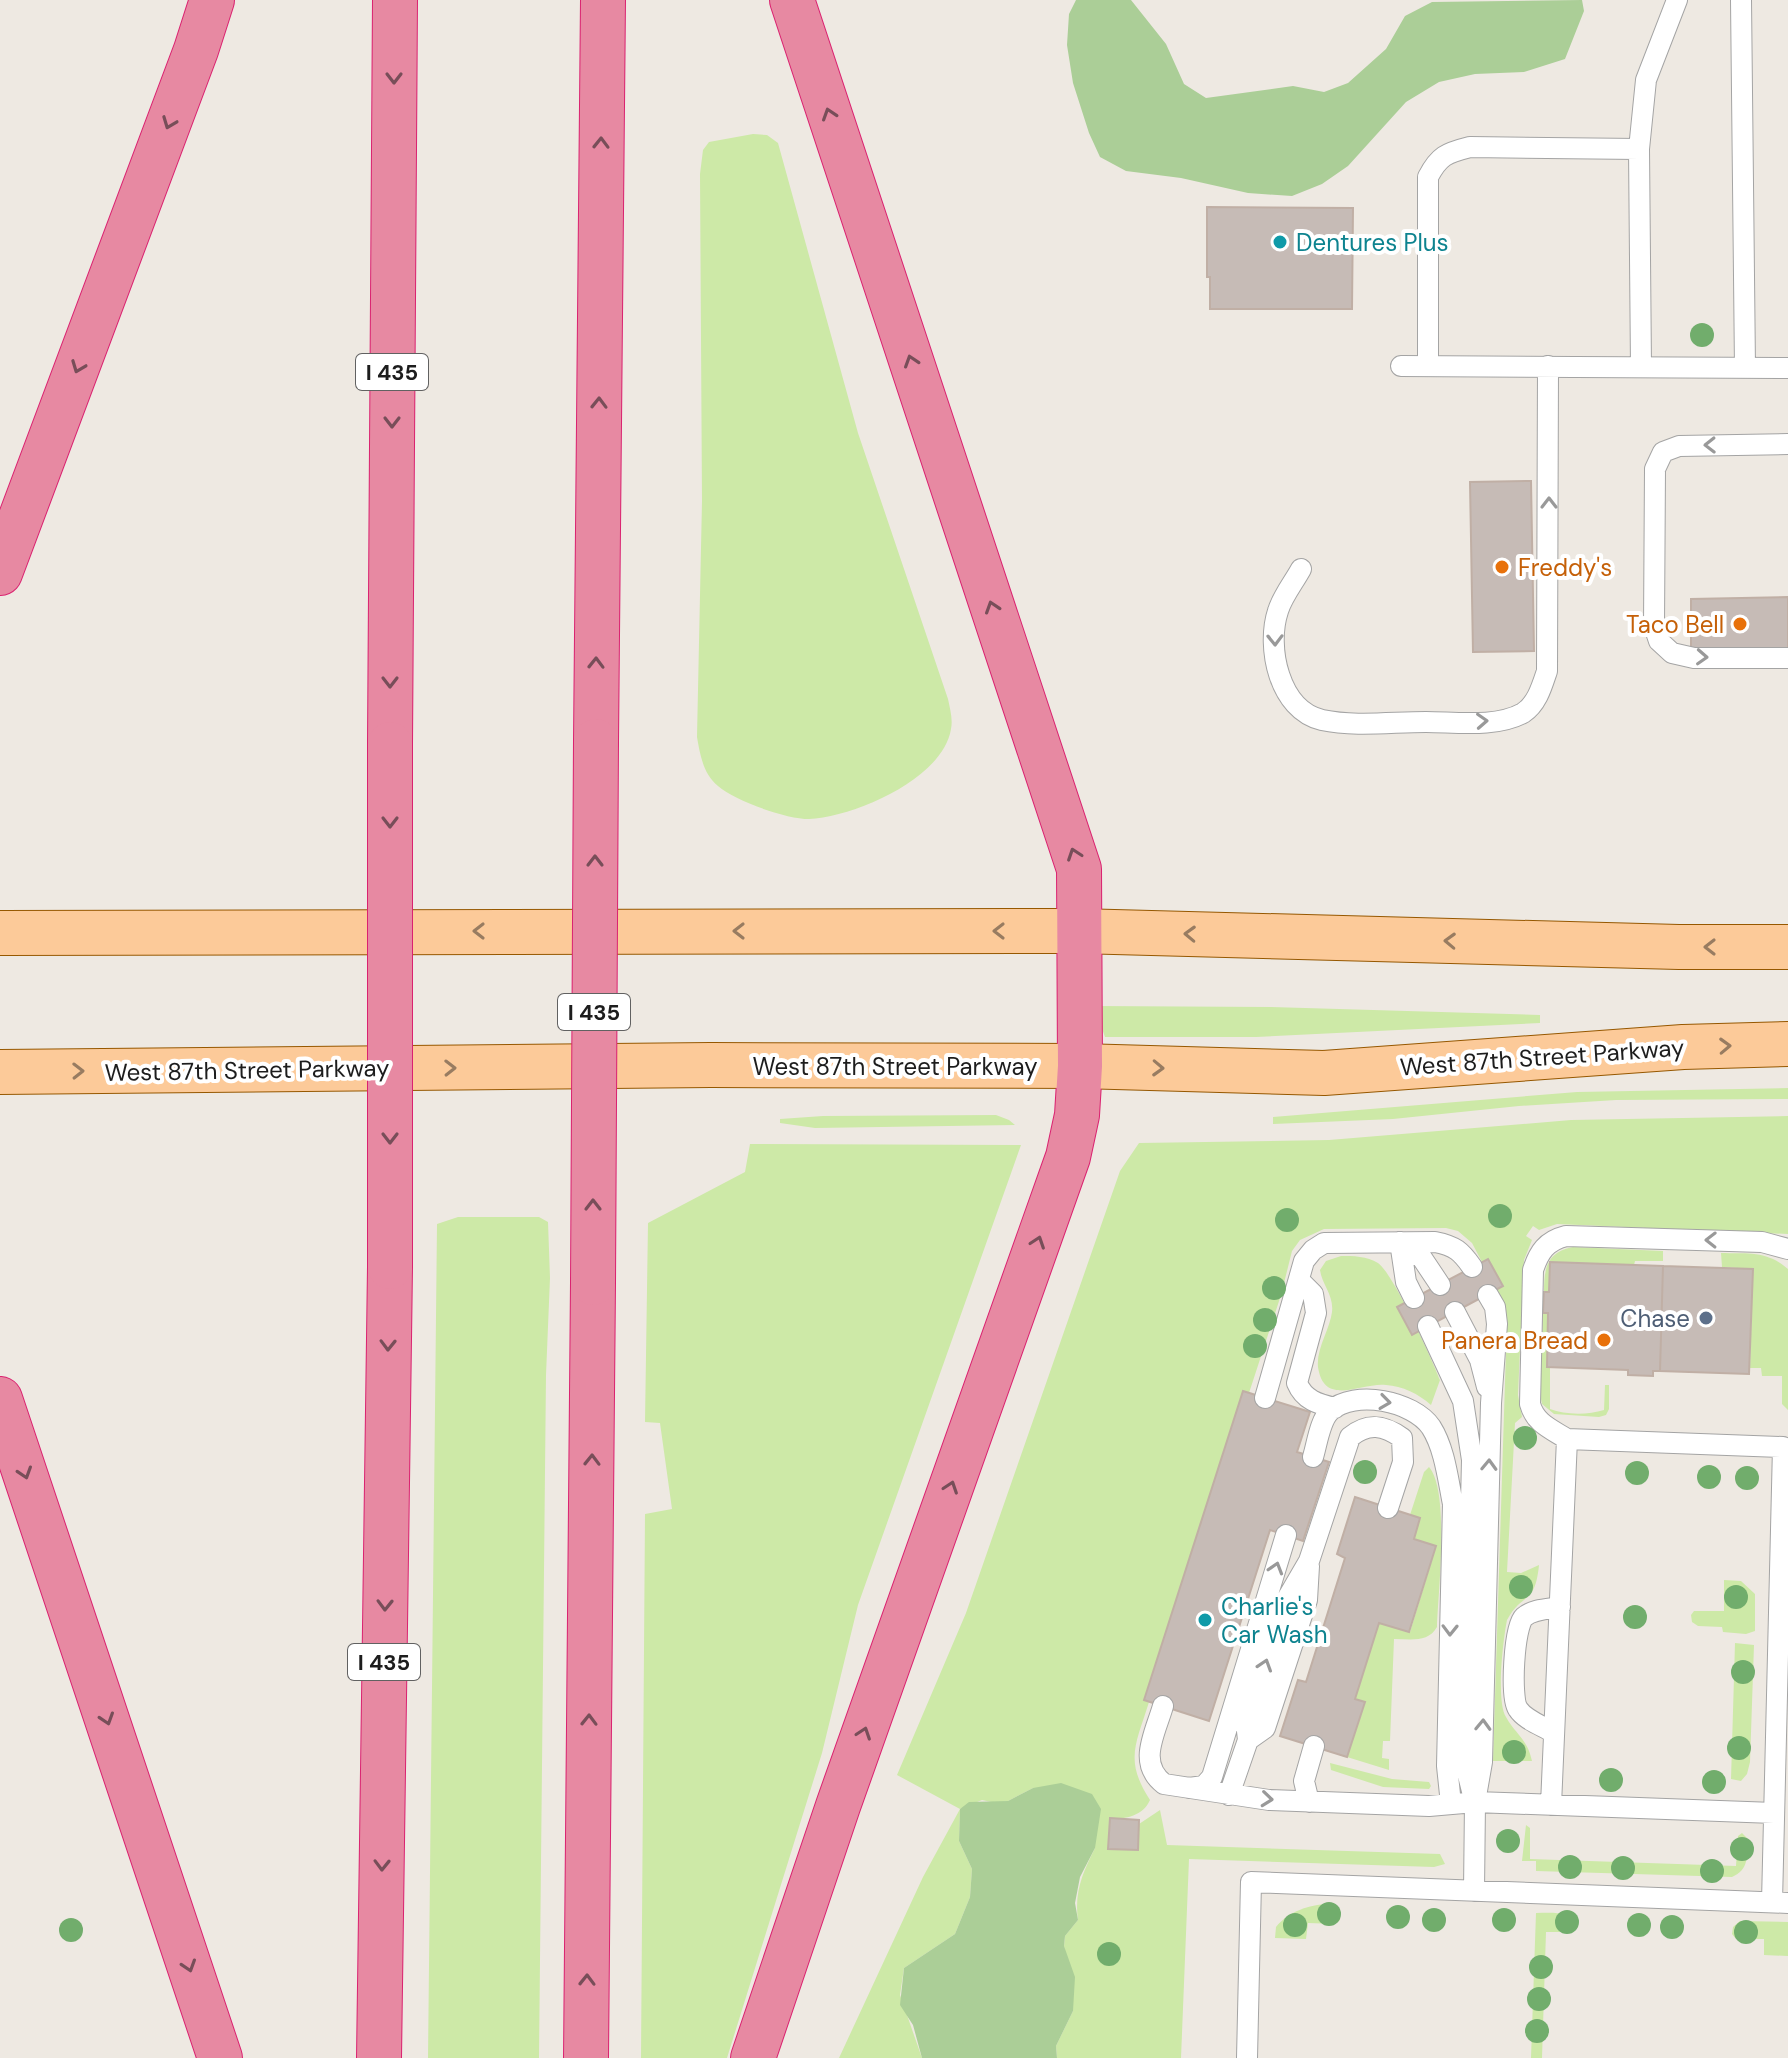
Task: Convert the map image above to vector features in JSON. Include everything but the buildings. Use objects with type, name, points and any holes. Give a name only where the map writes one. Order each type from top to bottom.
[{"type":"highway","points":[[0,573],[212,0]]},
{"type":"highway","name":"I 435","points":[[379,2058],[390,1267],[395,0]]},
{"type":"highway","name":"I 435","points":[[586,2058],[603,0]]},
{"type":"highway","points":[[753,2058],[838,1806],[1068,1157],[1077,1115],[1080,1066],[1079,869],[792,0]]},
{"type":"highway","points":[[0,1399],[220,2058]]},
{"type":"main road","points":[[0,933],[1077,931],[1679,947],[1788,947]]},
{"type":"main road","name":"West 87th Street Parkway","points":[[0,1072],[711,1065],[1080,1066],[1324,1073],[1683,1047],[1788,1044]]},
{"type":"lane","points":[[1641,367],[1639,149],[1646,80],[1677,0]]},
{"type":"lane","points":[[1741,0],[1745,368]]},
{"type":"lane","points":[[1428,366],[1428,177],[1437,160],[1470,147],[1639,149]]},
{"type":"lane","points":[[1401,366],[1788,368]]},
{"type":"lane","points":[[1301,569],[1278,608],[1274,624],[1274,651],[1279,676],[1288,695],[1300,708],[1319,719],[1350,723],[1489,721],[1525,712],[1540,693],[1548,660],[1548,366]]},
{"type":"lane","points":[[1788,444],[1679,446],[1663,452],[1655,469],[1654,544],[1654,626],[1659,641],[1672,653],[1694,658],[1788,658]]},
{"type":"lane","points":[[1247,2058],[1251,1882],[1780,1903],[1774,1813],[1783,1696],[1786,1444],[1567,1439],[1541,1423],[1533,1415],[1530,1404],[1533,1270],[1538,1256],[1553,1240],[1566,1236],[1762,1242],[1788,1249]]},
{"type":"lane","points":[[1400,1242],[1422,1258],[1440,1285]]},
{"type":"lane","points":[[1400,1242],[1406,1282],[1414,1298]]},
{"type":"lane","points":[[1265,1398],[1304,1261],[1324,1243],[1435,1242],[1454,1245],[1463,1252],[1472,1267]]},
{"type":"lane","points":[[1299,1280],[1313,1294],[1316,1313],[1297,1383],[1301,1392],[1313,1402],[1335,1408]]},
{"type":"lane","points":[[1474,1891],[1475,1802],[1482,1762],[1491,1403],[1497,1317],[1488,1295]]},
{"type":"lane","points":[[1455,1312],[1480,1360],[1491,1403]]},
{"type":"lane","points":[[1428,1326],[1463,1401],[1472,1460],[1465,1763],[1475,1802]]},
{"type":"lane","points":[[1313,1457],[1325,1418],[1335,1408],[1351,1403],[1379,1400],[1411,1409],[1430,1426],[1446,1470],[1453,1521],[1447,1766],[1451,1804]]},
{"type":"lane","points":[[1229,1795],[1248,1740],[1265,1728],[1307,1600],[1309,1561],[1350,1437],[1358,1430],[1377,1426],[1402,1438],[1403,1462],[1388,1508]]},
{"type":"lane","points":[[1551,1805],[1567,1439]]},
{"type":"lane","points":[[1189,1788],[1204,1786],[1212,1777],[1286,1535]]},
{"type":"lane","points":[[1554,1733],[1525,1716],[1514,1701],[1517,1631],[1525,1616],[1532,1612],[1560,1607]]},
{"type":"lane","points":[[1163,1706],[1149,1756],[1149,1767],[1154,1777],[1164,1784],[1269,1800],[1309,1802],[1429,1806],[1475,1802],[1774,1813]]},
{"type":"lane","points":[[1309,1802],[1304,1781],[1314,1746]]},
{"type":"green space","points":[[1076,0],[1131,0],[1166,44],[1184,84],[1206,98],[1293,86],[1324,92],[1348,83],[1386,49],[1405,16],[1432,2],[1582,0],[1584,11],[1565,59],[1524,72],[1475,74],[1439,82],[1406,102],[1348,166],[1322,184],[1292,196],[1248,193],[1181,178],[1126,171],[1100,157],[1073,83],[1067,45],[1069,14]]},
{"type":"green space","points":[[753,134],[767,135],[778,143],[858,433],[948,699],[951,718],[951,729],[944,747],[932,764],[914,779],[872,803],[828,817],[809,819],[761,808],[726,792],[706,770],[697,737],[702,501],[700,174],[703,150],[709,142]]},
{"type":"green space","points":[[1094,1006],[1271,1007],[1540,1015],[1540,1023],[1256,1037],[1105,1037]]},
{"type":"green space","points":[[1788,1088],[1788,1099],[1616,1100],[1393,1119],[1273,1124],[1273,1117],[1577,1092]]},
{"type":"green space","points":[[996,1115],[1015,1125],[815,1128],[780,1123],[780,1119],[823,1116]]},
{"type":"green space","points":[[1788,1116],[1788,1234],[1557,1224],[1539,1230],[1533,1226],[1526,1236],[1532,1240],[1524,1260],[1518,1395],[1522,1417],[1515,1423],[1507,1572],[1521,1573],[1539,1565],[1535,1587],[1507,1620],[1501,1698],[1506,1717],[1524,1742],[1532,1761],[1493,1761],[1507,1319],[1502,1300],[1472,1243],[1458,1231],[1446,1228],[1324,1229],[1300,1240],[1292,1251],[1249,1393],[1243,1391],[1144,1699],[1149,1702],[1137,1741],[1135,1762],[1137,1774],[1150,1800],[1143,1810],[1133,1816],[1110,1819],[1108,1849],[1138,1850],[1139,1824],[1160,1810],[1167,1845],[1440,1854],[1445,1864],[1434,1867],[1189,1859],[1181,2058],[1057,2058],[1056,2046],[1073,2011],[1065,1936],[1078,1920],[1080,1882],[1095,1848],[1033,1788],[1008,1801],[996,1803],[982,1800],[960,1809],[897,1775],[966,1613],[1120,1171],[1139,1143],[1329,1140],[1571,1120]]},
{"type":"green space","points":[[750,1144],[1021,1145],[858,1605],[822,1753],[727,2058],[641,2058],[645,1514],[672,1509],[660,1423],[645,1422],[648,1223],[745,1172]]},
{"type":"green space","points":[[458,1217],[539,1217],[548,1222],[550,1278],[546,1375],[539,2058],[428,2058],[437,1224]]},
{"type":"green space","points":[[1573,1247],[1663,1251],[1663,1261],[1635,1261],[1634,1265],[1550,1262],[1549,1292],[1544,1292],[1545,1276],[1549,1262],[1552,1257]]},
{"type":"green space","points":[[1721,1253],[1764,1256],[1788,1269],[1788,1410],[1782,1404],[1782,1376],[1762,1376],[1761,1368],[1750,1368],[1753,1269],[1722,1267]]},
{"type":"green space","points":[[1341,1256],[1360,1257],[1378,1263],[1393,1283],[1440,1380],[1431,1405],[1416,1394],[1398,1387],[1376,1385],[1336,1390],[1328,1387],[1322,1379],[1318,1360],[1332,1306],[1320,1270],[1326,1261]]},
{"type":"green space","points":[[1543,1313],[1548,1313],[1550,1409],[1577,1414],[1604,1410],[1605,1385],[1609,1385],[1606,1415],[1554,1414],[1542,1404]]},
{"type":"green space","points":[[1429,1467],[1435,1479],[1441,1519],[1437,1627],[1424,1638],[1394,1639],[1390,1741],[1383,1741],[1382,1758],[1389,1759],[1389,1770],[1347,1757],[1365,1703],[1355,1699],[1379,1623],[1410,1632],[1436,1547],[1414,1539],[1420,1518],[1410,1515],[1424,1472]]},
{"type":"green space","points":[[1724,1580],[1741,1581],[1755,1594],[1755,1631],[1746,1634],[1723,1632],[1722,1627],[1698,1626],[1692,1622],[1694,1611],[1724,1611]]},
{"type":"green space","points":[[1735,1643],[1754,1645],[1750,1762],[1747,1774],[1741,1781],[1731,1779]]},
{"type":"green space","points":[[1330,1763],[1392,1779],[1429,1782],[1431,1786],[1429,1789],[1383,1787],[1331,1770]]},
{"type":"green space","points":[[1061,1783],[1092,1794],[1101,1809],[1095,1848],[1080,1877],[1075,1903],[1078,1920],[1065,1936],[1064,1946],[1075,1977],[1073,2011],[1056,2046],[1057,2058],[922,2058],[913,2025],[900,2005],[904,1968],[955,1934],[970,1897],[972,1869],[959,1841],[960,1809],[969,1802],[1008,1801],[1033,1788]]},
{"type":"green space","points":[[960,1809],[959,1841],[972,1869],[970,1897],[955,1934],[904,1968],[900,1995],[922,2058],[839,2058],[923,1877]]},
{"type":"green space","points":[[1526,1825],[1530,1828],[1530,1859],[1736,1866],[1738,1836],[1742,1833],[1748,1839],[1747,1857],[1742,1870],[1732,1877],[1536,1871],[1536,1861],[1522,1861]]},
{"type":"green space","points":[[1328,1904],[1336,1905],[1340,1911],[1340,1920],[1335,1924],[1308,1923],[1306,1939],[1275,1938],[1276,1927],[1293,1913]]},
{"type":"green space","points":[[1536,1913],[1565,1915],[1576,1926],[1572,1932],[1546,1932],[1542,2058],[1531,2058]]},
{"type":"green space","points":[[1740,1921],[1788,1922],[1788,1956],[1764,1955],[1764,1939],[1736,1939],[1732,1934],[1733,1927]]},
{"type":"place","name":"Dentures Plus","points":[[1280,242]]},
{"type":"place","name":"Freddy's","points":[[1502,567]]},
{"type":"place","name":"Taco Bell","points":[[1740,624]]},
{"type":"place","name":"Chase","points":[[1706,1318]]},
{"type":"place","name":"Panera Bread","points":[[1604,1340]]},
{"type":"place","name":"Charlie's Car Wash","points":[[1205,1620]]}]
